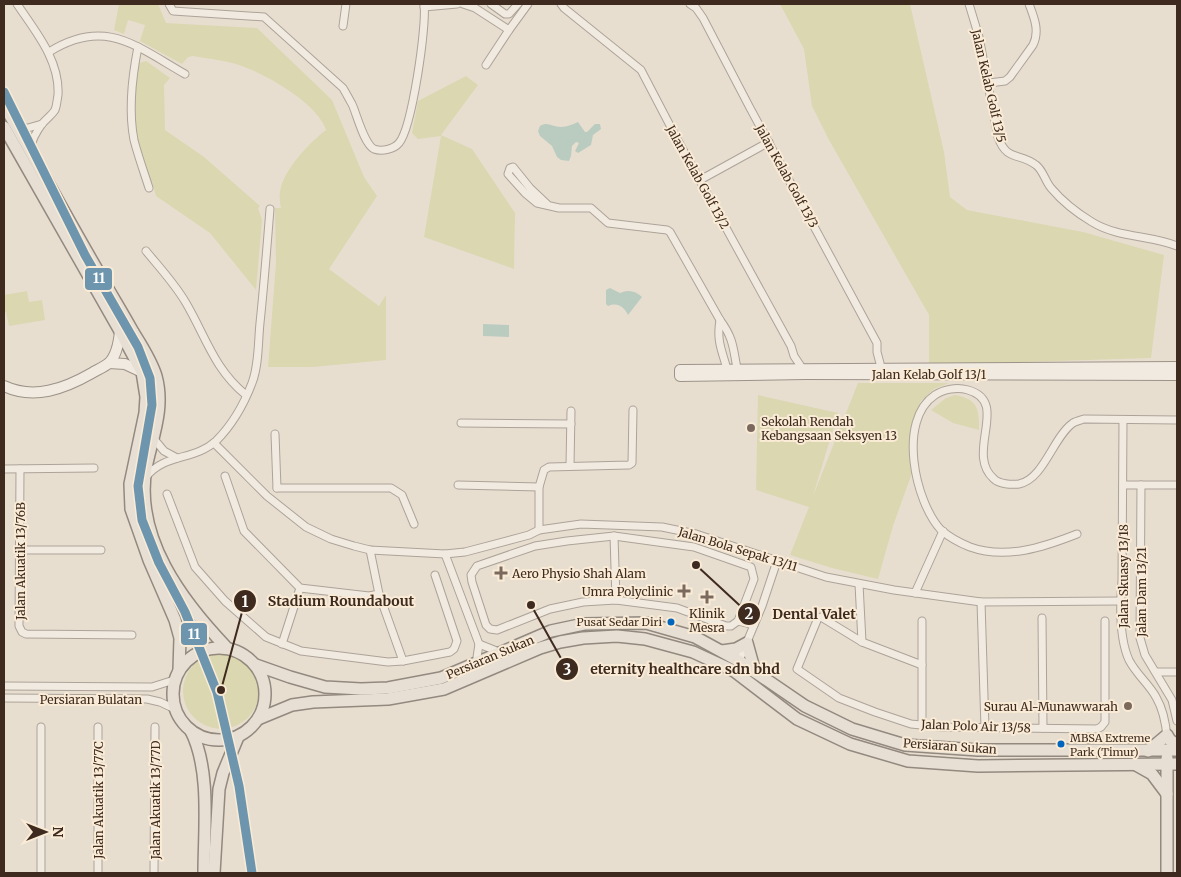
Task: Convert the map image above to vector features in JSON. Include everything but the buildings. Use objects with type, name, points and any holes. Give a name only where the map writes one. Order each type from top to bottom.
[{"type":"main road","points":[[4,105],[78,238],[144,350],[155,374],[159,401],[158,420],[145,479],[145,509],[148,522],[172,581],[188,604],[227,648]]},
{"type":"main road","points":[[4,128],[142,372],[146,397],[145,413],[130,484],[131,509],[149,560],[175,620],[180,638],[173,693],[175,709],[198,743],[204,781],[204,873]]},
{"type":"main road","name":"Persiaran Sukan","points":[[256,665],[290,677],[325,686],[361,689],[388,688],[442,678],[551,631],[584,624],[646,623],[695,637],[739,661],[804,706],[852,729],[905,745],[978,750],[1174,749]]},
{"type":"main road","name":"Persiaran Sukan","points":[[258,718],[292,705],[313,702],[388,699],[444,688],[540,648],[583,638],[617,636],[646,639],[693,652],[722,665],[745,679],[796,719],[850,744],[908,761],[978,766],[1172,764]]},
{"type":"main road","points":[[722,651],[736,649],[747,643],[755,672]]},
{"type":"main road","points":[[176,675],[188,659],[200,652],[213,648],[227,648],[238,651],[248,657],[256,665],[263,678],[266,692],[264,706],[253,726],[238,737],[222,740],[206,739],[191,731]]},
{"type":"main road","points":[[722,665],[739,661],[745,679]]},
{"type":"main road","points":[[1148,750],[1167,735],[1173,743],[1174,749],[1167,794],[1166,873]]},
{"type":"main road","points":[[214,873],[219,789],[222,773],[238,737]]},
{"type":"main road","points":[[1136,765],[1152,774],[1167,794]]},
{"type":"street","points":[[18,4],[49,52],[56,71],[58,87],[55,110],[42,124],[32,140],[30,149]]},
{"type":"street","points":[[169,4],[173,11],[264,17],[342,88],[351,102],[368,143],[374,149],[382,150],[392,148],[398,144],[408,122],[424,40],[424,5],[457,4]]},
{"type":"street","points":[[342,26],[346,4]]},
{"type":"street","points":[[463,4],[475,8],[509,30]]},
{"type":"street","points":[[491,4],[505,14],[509,14],[518,4]]},
{"type":"street","points":[[486,66],[528,4]]},
{"type":"street","name":"Jalan Kelab Golf 13/2","points":[[561,4],[641,70],[791,346],[794,356],[805,372]]},
{"type":"street","name":"Jalan Kelab Golf 13/3","points":[[690,4],[704,18],[877,343],[877,352],[882,371]]},
{"type":"street","name":"Jalan Kelab Golf 13/5","points":[[969,4],[979,37],[998,137],[1002,147],[1008,154],[1038,166],[1050,187],[1092,223],[1132,237],[1175,244]]},
{"type":"street","points":[[989,83],[1005,81],[1010,77],[1033,45],[1036,39],[1036,24],[1029,4]]},
{"type":"street","points":[[49,52],[77,38],[98,35],[118,38],[138,47],[185,74]]},
{"type":"street","points":[[138,47],[133,68],[130,112],[134,140],[149,188]]},
{"type":"street","points":[[17,128],[28,128],[42,124]]},
{"type":"street","points":[[700,180],[769,142]]},
{"type":"street","points":[[548,205],[530,188],[516,169],[510,168],[508,174],[536,203],[558,208],[591,208],[608,224],[667,230],[670,232],[729,333],[734,346],[732,372]]},
{"type":"street","points":[[145,479],[159,464],[190,455],[214,443],[228,429],[237,415],[253,382],[270,209]]},
{"type":"street","points":[[146,252],[175,286],[184,300],[221,370],[246,395]]},
{"type":"street","points":[[720,320],[718,332],[719,345],[732,372]]},
{"type":"street","points":[[4,386],[31,394],[48,392],[71,384],[109,363],[117,349],[120,331]]},
{"type":"street","points":[[109,363],[125,364],[142,372]]},
{"type":"street","points":[[882,371],[1177,367]]},
{"type":"street","name":"Jalan Kelab Golf 13/1","points":[[680,376],[732,372],[882,371],[1177,375]]},
{"type":"street","points":[[1077,534],[1041,546],[1008,552],[972,547],[942,531],[927,509],[916,478],[914,460],[916,425],[927,402],[935,394],[949,389],[964,389],[974,392],[982,398],[987,406],[982,458],[984,465],[988,474],[997,481],[1009,484],[1018,484],[1026,481],[1039,470],[1058,441],[1073,423],[1084,419],[1177,420]]},
{"type":"street","points":[[539,530],[539,486],[544,470],[549,467],[632,464],[633,410]]},
{"type":"street","points":[[570,466],[571,411]]},
{"type":"street","name":"Jalan Skuasy 13/18","points":[[1123,420],[1122,580],[1120,601],[1124,639],[1130,660],[1139,676],[1156,696],[1163,711],[1167,735]]},
{"type":"street","points":[[461,423],[571,424]]},
{"type":"street","points":[[275,434],[277,488]]},
{"type":"street","points":[[154,439],[164,451],[178,458]]},
{"type":"street","name":"Jalan Bola Sepak 13/11","points":[[214,443],[267,496],[306,527],[331,539],[370,550],[445,554],[465,552],[529,535],[539,530],[581,524],[662,527],[696,534],[826,577],[859,584],[981,602],[1120,601]]},
{"type":"street","points":[[4,469],[94,468]]},
{"type":"street","name":"Jalan Akuatik 13/76B","points":[[20,469],[19,626],[22,632],[26,634],[132,635]]},
{"type":"street","points":[[225,476],[244,531],[300,588],[369,596],[379,594]]},
{"type":"street","points":[[458,485],[539,486]]},
{"type":"street","points":[[1123,485],[1177,485]]},
{"type":"street","name":"Jalan Dam 13/21","points":[[1141,485],[1140,638],[1145,655],[1172,700],[1177,721]]},
{"type":"street","points":[[267,496],[277,488],[391,488],[402,495],[414,524]]},
{"type":"street","points":[[167,494],[195,567],[225,601],[266,637],[301,651],[388,662],[450,652],[456,645],[435,574]]},
{"type":"street","points":[[915,593],[942,531]]},
{"type":"street","points":[[694,547],[696,534]]},
{"type":"street","points":[[529,535],[535,546]]},
{"type":"street","points":[[614,536],[616,600]]},
{"type":"street","points":[[614,536],[694,547],[751,567],[754,579],[738,620],[731,626],[726,626],[678,608],[616,600],[582,602],[550,609],[497,630],[490,628],[484,621],[471,575],[477,566],[535,546],[567,541],[614,536]]},
{"type":"street","points":[[20,550],[101,550]]},
{"type":"street","points":[[370,550],[379,594],[403,661]]},
{"type":"street","points":[[445,554],[478,644],[476,664]]},
{"type":"street","points":[[739,661],[777,561]]},
{"type":"street","points":[[859,584],[862,642],[922,665]]},
{"type":"street","points":[[282,644],[300,588]]},
{"type":"street","points":[[981,602],[984,728]]},
{"type":"street","points":[[467,614],[479,621],[484,621]]},
{"type":"street","name":"Jalan Polo Air 13/58","points":[[862,642],[820,617],[797,669],[840,698],[875,712],[922,726],[1097,729],[1105,722],[1105,621]]},
{"type":"street","points":[[1042,618],[1044,728]]},
{"type":"street","points":[[738,620],[754,625]]},
{"type":"street","points":[[922,621],[922,726]]},
{"type":"street","points":[[478,644],[500,652]]},
{"type":"street","points":[[1156,672],[1177,672]]},
{"type":"street","name":"Persiaran Bulatan","points":[[4,686],[152,687],[176,675]]},
{"type":"street","name":"Persiaran Bulatan","points":[[4,698],[147,699],[160,702],[175,709]]},
{"type":"street","points":[[42,726],[42,873]]},
{"type":"street","name":"Jalan Akuatik 13/77C","points":[[98,727],[98,873]]},
{"type":"street","name":"Jalan Akuatik 13/77D","points":[[154,873],[155,727]]},
{"type":"shaded area","points":[[119,4],[158,4],[166,23],[257,28],[332,100],[364,177],[377,196],[329,269],[379,306],[386,295],[386,360],[313,367],[268,367],[276,263],[275,208],[281,208],[280,192],[291,166],[312,142],[326,130],[313,110],[302,100],[289,90],[250,69],[233,63],[193,56],[188,57],[182,64],[140,41],[145,25],[128,20],[124,34],[114,30]]},
{"type":"shaded area","points":[[780,4],[910,4],[944,152],[950,197],[967,210],[1083,232],[1164,255],[1151,358],[929,365],[929,315],[829,140],[812,106],[804,49]]},
{"type":"shaded area","points":[[146,61],[170,78],[164,85],[165,130],[204,157],[260,206],[258,208],[262,220],[256,290],[210,233],[156,196],[152,182],[149,183],[134,126],[135,90],[139,63]]},
{"type":"shaded area","points":[[466,76],[478,85],[441,135],[472,149],[515,213],[514,269],[424,237],[441,136],[418,139],[412,133],[418,101]]},
{"type":"shaded area","points":[[578,122],[585,132],[595,124],[600,124],[601,129],[593,135],[591,145],[578,153],[575,151],[579,143],[576,142],[572,146],[569,161],[561,160],[557,157],[552,146],[540,136],[538,131],[540,126],[548,124],[563,127]]},
{"type":"shaded area","points":[[610,288],[620,293],[632,291],[642,297],[628,315],[620,306],[608,306],[606,304],[606,290]]},
{"type":"shaded area","points":[[27,291],[29,302],[42,300],[45,320],[9,326],[6,312],[4,312],[4,295]]},
{"type":"shaded area","points":[[483,324],[509,325],[509,337],[483,336]]},
{"type":"shaded area","points":[[858,383],[949,383],[934,389],[920,402],[912,442],[912,473],[893,526],[878,579],[790,555],[809,507],[756,490],[758,395],[838,413],[813,496]]},
{"type":"shaded area","points":[[955,395],[968,399],[976,406],[979,430],[953,423],[931,410],[946,398]]},
{"type":"shaded area","points":[[221,653],[235,656],[248,664],[256,677],[259,691],[256,705],[248,718],[235,726],[221,729],[207,726],[194,718],[186,705],[183,691],[186,677],[194,664],[207,656]]},
{"type":"transit line","name":"11","points":[[4,92],[85,255],[138,347],[150,378],[152,405],[138,486],[142,520],[159,563],[185,612],[217,692],[239,786],[252,873]]},
{"type":"place","name":"Sekolah Rendah Kebangsaan Seksyen 13","points":[[751,428]]},
{"type":"place","name":"Dental Valet","points":[[696,565]]},
{"type":"place","name":"Aero Physio Shah Alam","points":[[501,573]]},
{"type":"place","name":"Umra Polyclinic","points":[[684,591]]},
{"type":"place","name":"Klinik Mesra","points":[[707,597]]},
{"type":"place","name":"eternity healthcare sdn bhd","points":[[531,605]]},
{"type":"place","name":"Pusat Sedar Diri","points":[[671,622]]},
{"type":"place","name":"Stadium Roundabout","points":[[221,690]]},
{"type":"place","name":"Surau Al-Munawwarah","points":[[1128,706]]},
{"type":"place","name":"MBSA Extreme Park (Timur)","points":[[1061,744]]}]
